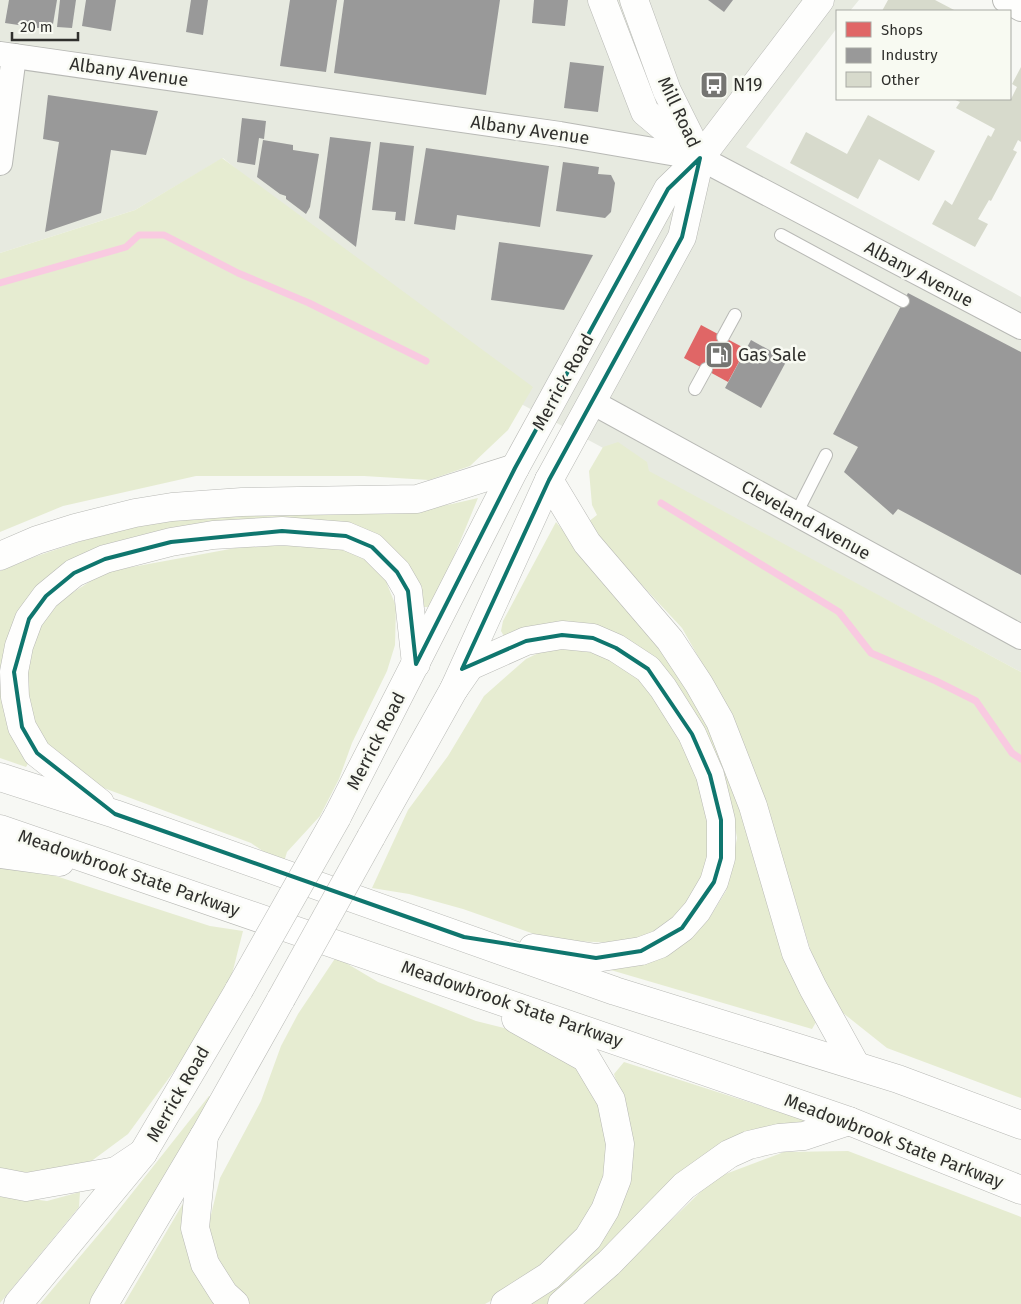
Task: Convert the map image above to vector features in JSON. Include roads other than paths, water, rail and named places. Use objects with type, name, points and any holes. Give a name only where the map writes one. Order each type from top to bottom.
[{"type":"main road","name":"Mill Road","points":[[602,0],[645,112],[700,158]]},
{"type":"main road","name":"Mill Road","points":[[634,0],[667,91],[700,158]]},
{"type":"main road","name":"Merrick Road","points":[[18,1304],[144,1153],[337,817],[515,468],[668,189],[700,158],[820,0]]},
{"type":"main road","name":"Merrick Road","points":[[104,1304],[204,1136],[454,688],[549,480],[682,237],[700,158]]},
{"type":"main road","points":[[0,556],[38,540],[75,528],[136,513],[172,507],[242,502],[417,499],[515,468]]},
{"type":"main road","points":[[549,480],[587,543],[670,640],[699,684],[720,721],[753,806],[796,953],[854,1064]]},
{"type":"main road","points":[[114,814],[37,753],[22,727],[15,698],[14,672],[19,646],[29,619],[46,596],[74,573],[105,559],[171,542],[213,535],[282,531],[346,536],[372,547],[397,572],[408,591],[416,664]]},
{"type":"main road","points":[[454,688],[470,666],[526,641],[562,635],[593,638],[616,648],[648,669],[663,688],[692,734],[710,775],[722,820],[721,858],[714,882],[697,911],[682,928],[660,944],[641,951],[596,958],[464,937]]},
{"type":"main road","points":[[0,777],[114,814],[616,991],[854,1064],[1021,1125]]},
{"type":"main road","name":"Meadowbrook State Parkway","points":[[0,829],[849,1121],[1021,1190]]},
{"type":"main road","points":[[0,854],[118,870]]},
{"type":"main road","points":[[451,983],[586,1058],[611,1100],[620,1144],[617,1179],[605,1210],[588,1238],[549,1276],[505,1304]]},
{"type":"main road","points":[[562,1304],[608,1263],[684,1186],[729,1154],[750,1145],[779,1138],[804,1136],[849,1121]]},
{"type":"main road","points":[[204,1136],[195,1228],[205,1264],[224,1294],[235,1304]]},
{"type":"main road","points":[[0,1182],[26,1187],[116,1171],[144,1153]]},
{"type":"street","points":[[1005,0],[1021,9]]},
{"type":"street","name":"Albany Avenue","points":[[7,55],[560,134],[700,158],[1021,328]]},
{"type":"street","points":[[0,163],[7,55]]},
{"type":"street","name":"Cleveland Avenue","points":[[592,402],[1021,637]]},
{"type":"lane","points":[[781,235],[903,301]]},
{"type":"lane","points":[[723,337],[735,316]]},
{"type":"lane","points":[[695,389],[706,369]]},
{"type":"lane","points":[[796,514],[826,456]]},
{"type":"waterway","points":[[0,283],[126,247],[139,235],[164,235],[238,273],[309,303],[426,361]]},
{"type":"waterway","points":[[661,503],[839,612],[871,653],[936,681],[976,701],[1012,753],[1021,759]]},
{"type":"place","name":"N19","points":[[714,85]]},
{"type":"place","name":"Gas Sale","points":[[719,355]]}]
